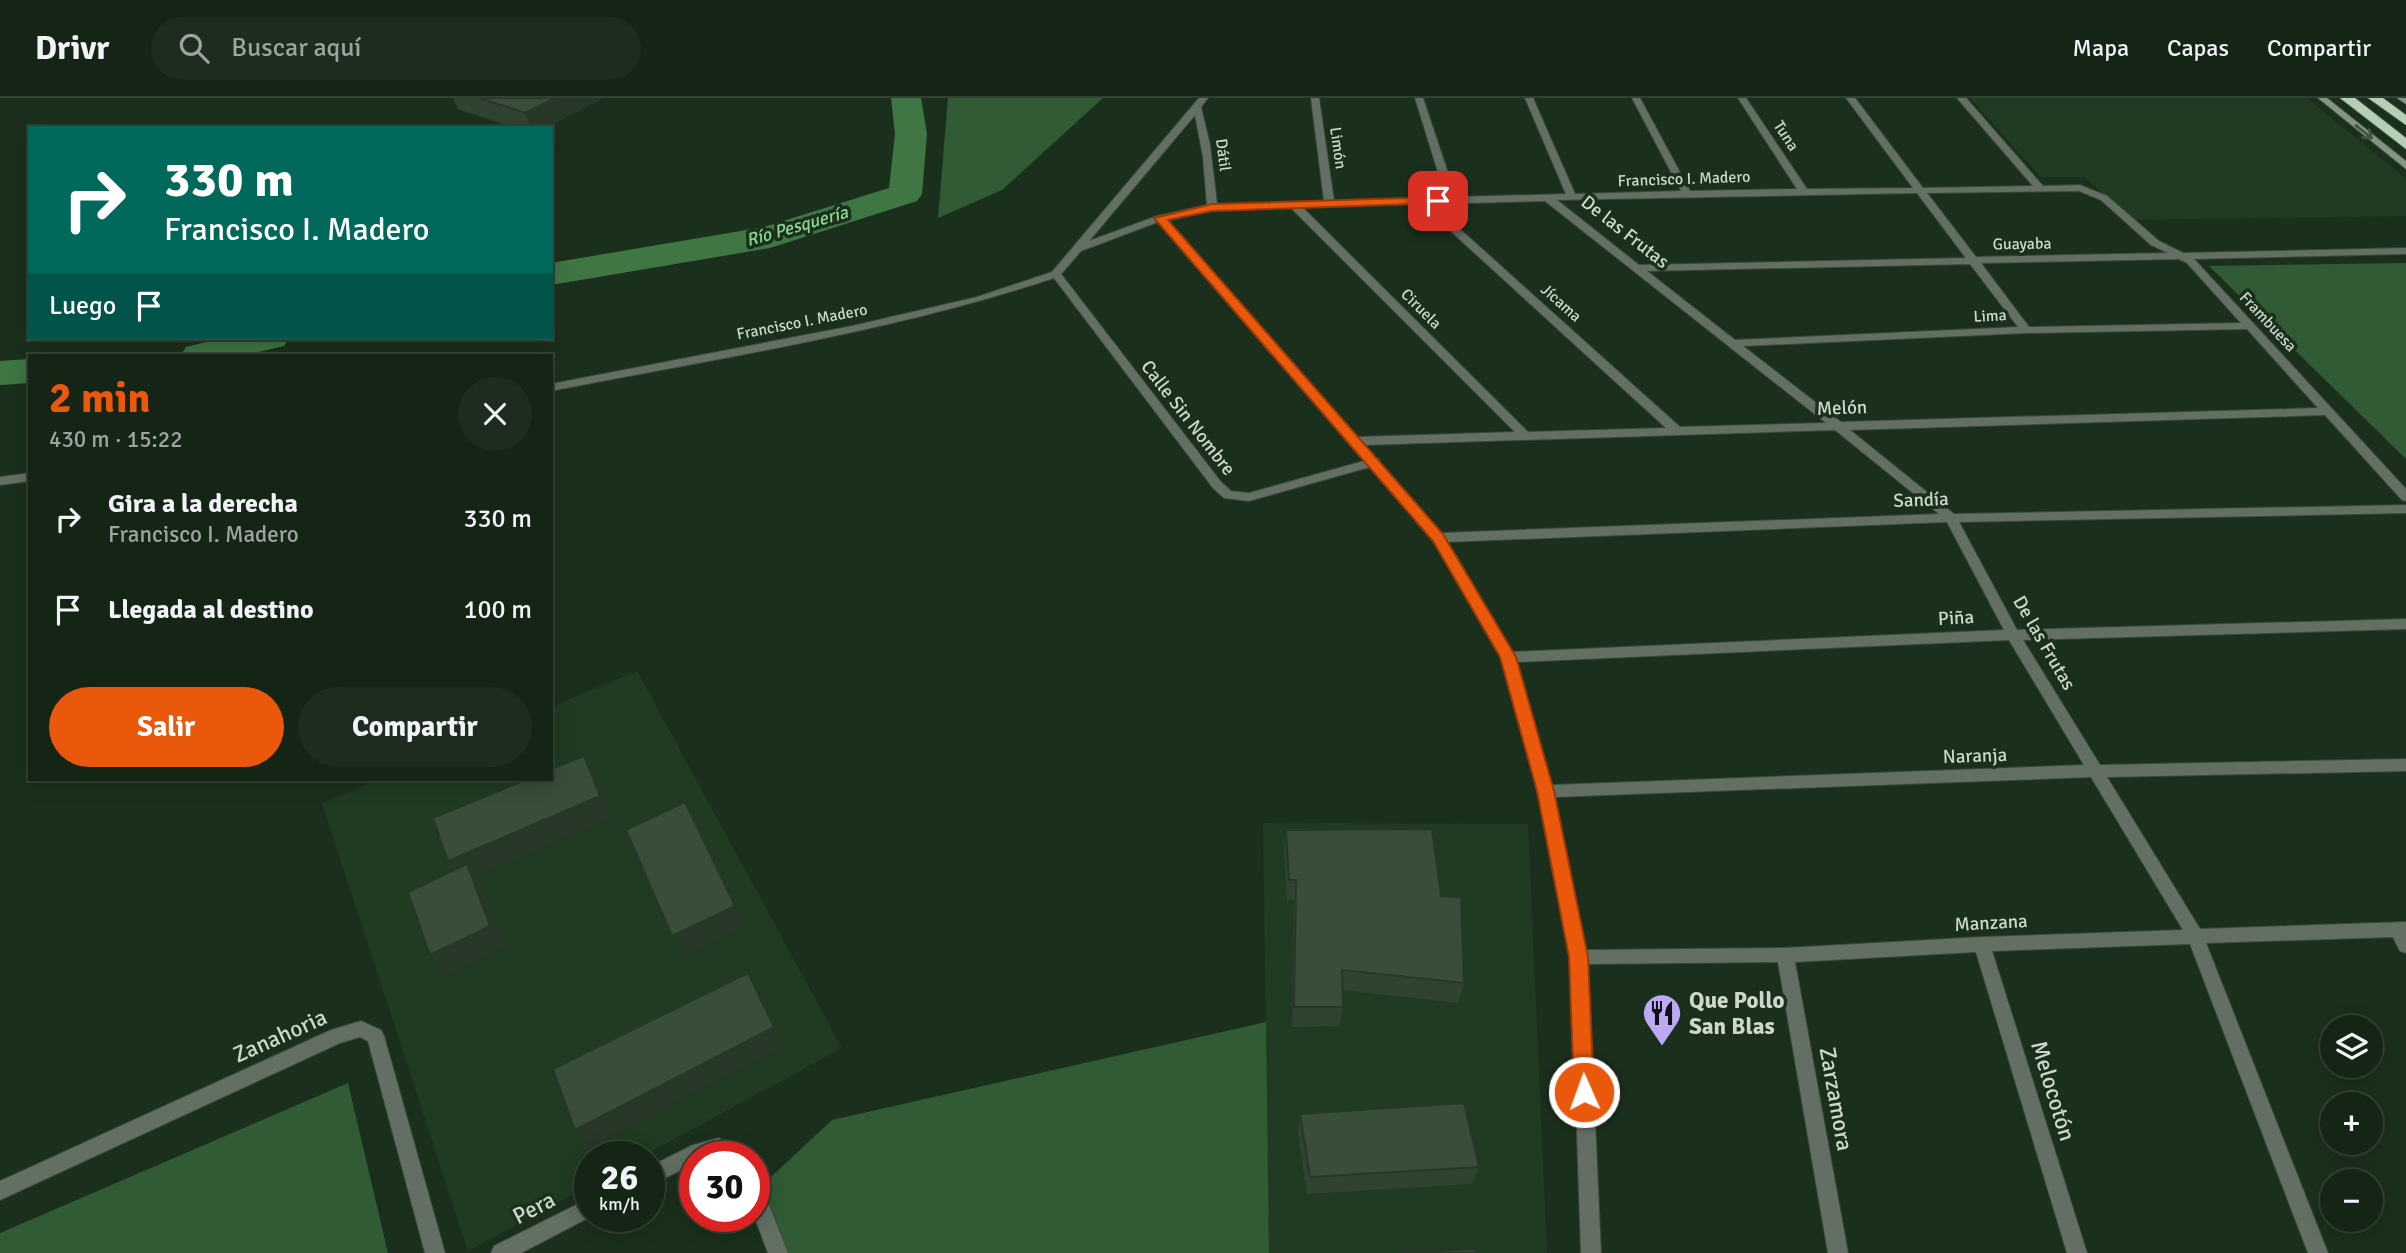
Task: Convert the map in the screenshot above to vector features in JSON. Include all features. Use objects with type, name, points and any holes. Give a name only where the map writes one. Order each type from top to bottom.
[{"type":"highway","points":[[2347,98],[2406,145]]},
{"type":"highway","points":[[2375,98],[2406,121]]},
{"type":"street","points":[[1056,274],[1204,98]]},
{"type":"street","name":"Limón","points":[[1315,98],[1329,203]]},
{"type":"street","points":[[1419,98],[1452,200]]},
{"type":"street","points":[[1529,98],[1573,198]]},
{"type":"street","points":[[1636,98],[1687,194]]},
{"type":"street","name":"Tuna","points":[[1742,98],[1802,191]]},
{"type":"street","points":[[1850,98],[2026,330]]},
{"type":"street","points":[[1961,98],[2039,187]]},
{"type":"street","points":[[2322,98],[2406,166]]},
{"type":"street","points":[[2402,98],[2406,102]]},
{"type":"street","name":"Dátil","points":[[1198,108],[1210,174],[1212,208]]},
{"type":"street","name":"Francisco I. Madero","points":[[1076,249],[1160,218],[1212,208],[1802,191],[2039,187],[2089,190]]},
{"type":"street","name":"Frambuesa","points":[[2089,190],[2104,198],[2155,243],[2184,256],[2406,497]]},
{"type":"street","name":"De las Frutas","points":[[1548,198],[1951,518],[2013,635],[2195,935],[2318,1253]]},
{"type":"street","name":"Jícama","points":[[1423,201],[1676,430]]},
{"type":"street","name":"Ciruela","points":[[1294,205],[1525,436]]},
{"type":"street","points":[[1160,218],[1357,441],[1438,538],[1508,657],[1546,791],[1579,957],[1591,1253]]},
{"type":"street","name":"Guayaba","points":[[1638,268],[2406,251]]},
{"type":"street","name":"Francisco I. Madero","points":[[553,388],[852,329],[980,299],[1056,274]]},
{"type":"street","name":"Calle Sin Nombre","points":[[1056,274],[1209,475],[1228,495],[1249,498],[1375,462]]},
{"type":"street","name":"Lima","points":[[1732,343],[2026,330],[2250,326]]},
{"type":"street","name":"Melón","points":[[1357,441],[2329,411]]},
{"type":"street","points":[[0,481],[28,477]]},
{"type":"street","name":"Sandía","points":[[1438,538],[1951,518],[2406,509]]},
{"type":"street","name":"Piña","points":[[1508,657],[2013,635],[2404,627]]},
{"type":"street","name":"Naranja","points":[[1546,791],[2096,771],[2406,765]]},
{"type":"street","points":[[2402,929],[2406,946]]},
{"type":"street","name":"Manzana","points":[[1579,957],[1785,954],[2195,935],[2402,929]]},
{"type":"street","name":"Melocotón","points":[[1982,944],[2077,1253]]},
{"type":"street","name":"Zarzamora","points":[[1785,954],[1838,1253]]},
{"type":"street","name":"Zanahoria","points":[[0,1191],[337,1036],[361,1029],[375,1036],[435,1253]]},
{"type":"street","name":"Pera","points":[[501,1253],[574,1215]]},
{"type":"street","points":[[770,1232],[778,1253]]},
{"type":"shaded area","points":[[948,98],[1103,98],[1002,190],[938,218]]},
{"type":"shaded area","points":[[1970,98],[2307,98],[2406,179],[2406,216],[2129,220],[2085,177],[2041,177]]},
{"type":"shaded area","points":[[2406,263],[2406,459],[2209,266]]},
{"type":"shaded area","points":[[637,671],[842,1048],[665,1144],[665,1141],[574,1141],[574,1194],[468,1251],[322,803],[375,781],[553,781],[553,706]]},
{"type":"shaded area","points":[[1263,823],[1528,824],[1547,1253],[1269,1253]]},
{"type":"shaded area","points":[[1266,1022],[1269,1253],[788,1253],[770,1215],[770,1178],[832,1120]]},
{"type":"shaded area","points":[[348,1083],[388,1253],[0,1253],[0,1233]]},
{"type":"building","points":[[480,98],[555,98],[525,113]]},
{"type":"building","points":[[584,756],[600,796],[448,861],[433,818],[523,781],[553,781],[553,768]]},
{"type":"building","points":[[685,802],[735,906],[672,936],[626,830]]},
{"type":"building","points":[[1432,829],[1441,896],[1461,897],[1464,983],[1342,970],[1343,1007],[1294,1007],[1296,880],[1289,880],[1286,830]]},
{"type":"building","points":[[467,864],[490,926],[430,955],[408,892]]},
{"type":"building","points":[[748,973],[774,1027],[575,1130],[553,1069]]},
{"type":"building","points":[[1464,1103],[1479,1167],[1310,1177],[1300,1114]]},
{"type":"building","points":[[1475,1249],[1476,1253],[1400,1253]]},
{"type":"waterway","name":"Río Pesquería","points":[[553,274],[770,237],[905,194],[911,134],[906,98]]},
{"type":"waterway","name":"Río Pesquería","points":[[204,354],[262,340]]},
{"type":"waterway","name":"Río Pesquería","points":[[0,373],[28,371]]},
{"type":"place","name":"Que Pollo San Blas","points":[[1662,1047]]},
{"type":"route","points":[[1438,201],[1212,208],[1160,218],[1357,441],[1438,538],[1508,657],[1546,791],[1579,957],[1584,1092]]}]
